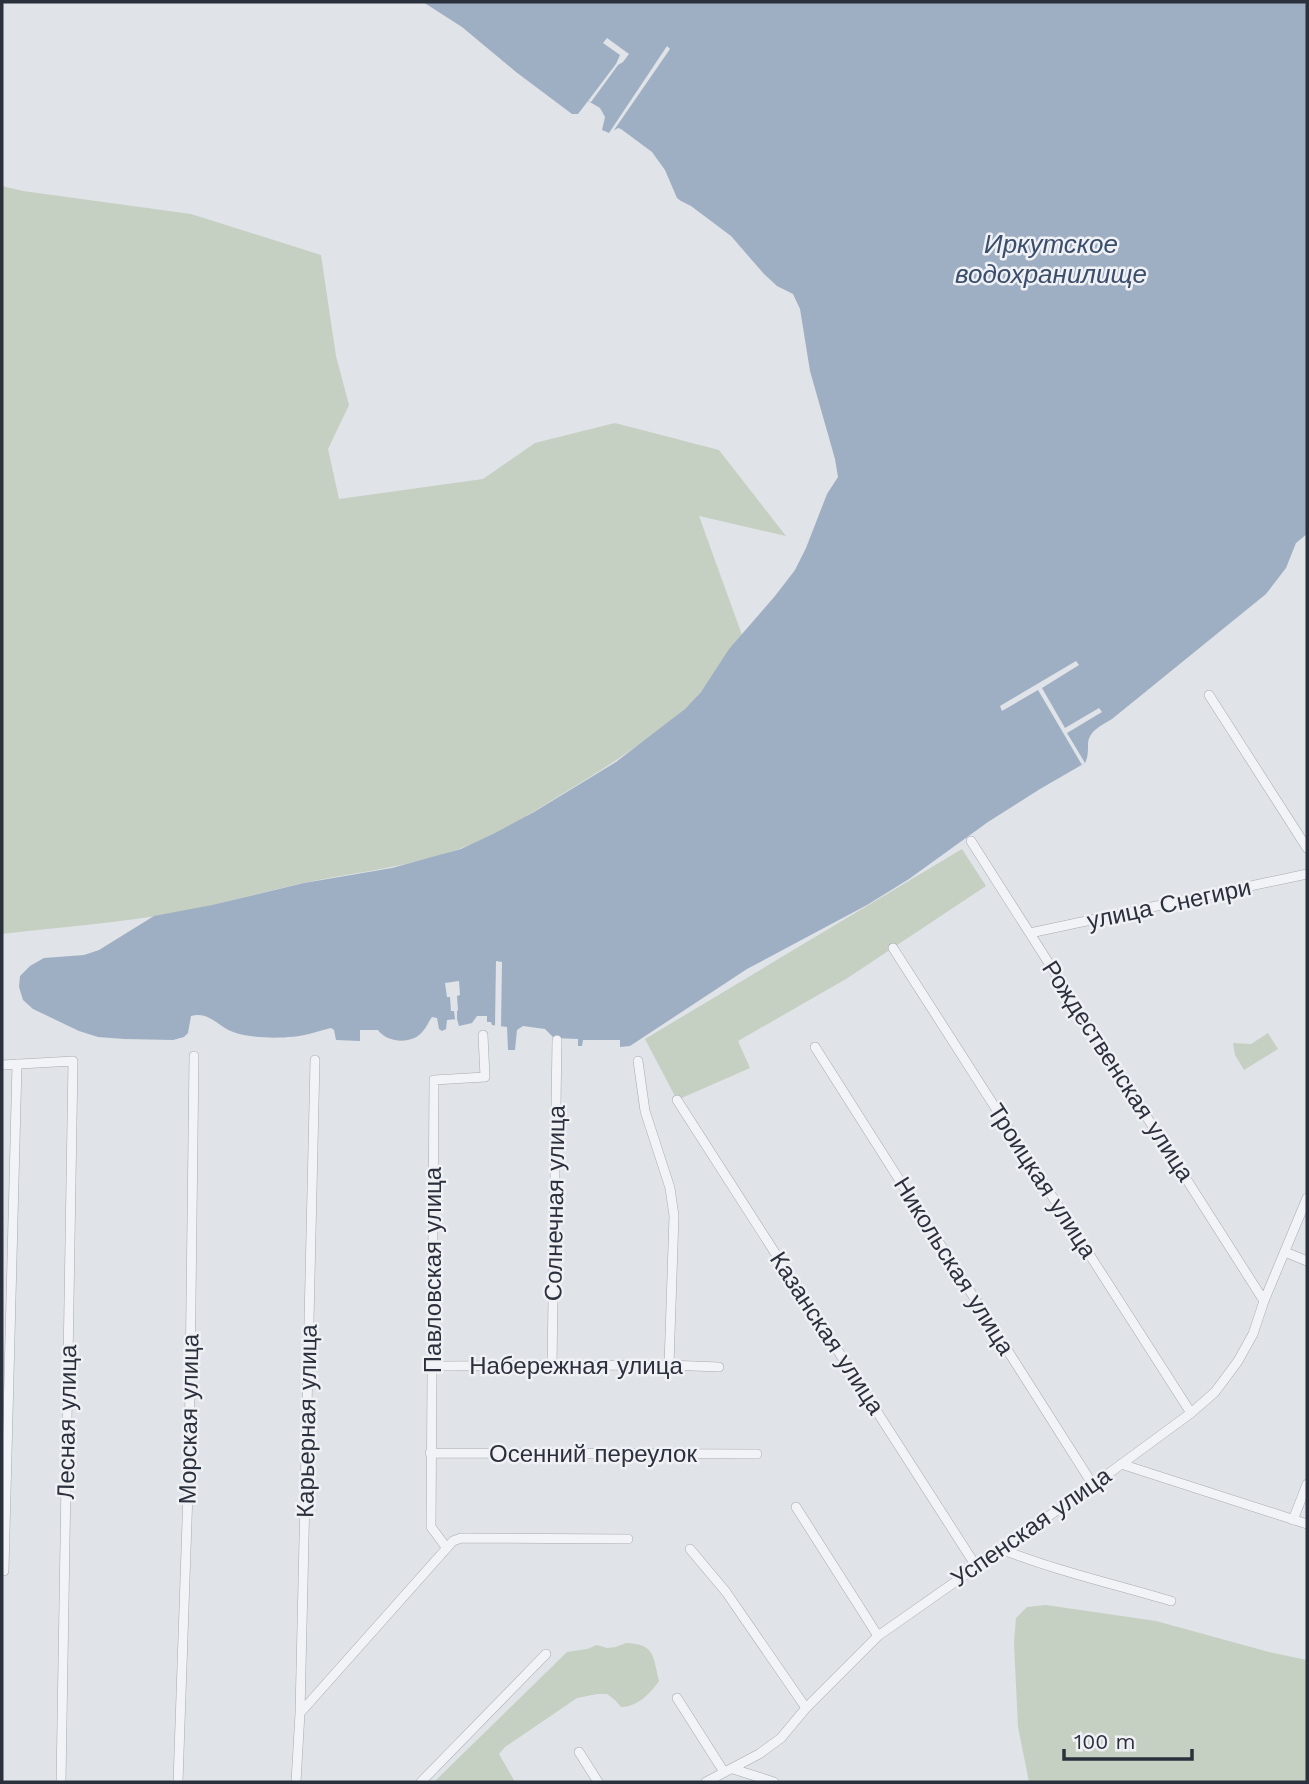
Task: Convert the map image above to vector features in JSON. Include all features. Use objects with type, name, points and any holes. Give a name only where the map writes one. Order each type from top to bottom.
[{"type":"street","points":[[1209,695],[1307,848]]},
{"type":"street","name":"Рождественская улица","points":[[971,841],[1264,1301]]},
{"type":"street","name":"улица Снегири","points":[[1030,933],[1307,874]]},
{"type":"street","name":"Троицкая улица","points":[[893,948],[1191,1413]]},
{"type":"street","name":"Павловская улица","points":[[446,1546],[431,1527],[434,1080],[485,1077],[483,1035]]},
{"type":"street","name":"Солнечная улица","points":[[552,1366],[557,1040]]},
{"type":"street","name":"Никольская улица","points":[[815,1048],[1093,1485]]},
{"type":"street","name":"Морская улица","points":[[178,1782],[189,1463],[194,1056]]},
{"type":"street","name":"Карьерная улица","points":[[296,1782],[300,1713],[315,1060]]},
{"type":"street","points":[[638,1060],[645,1111],[670,1188],[674,1216],[669,1365]]},
{"type":"street","name":"Лесная улица","points":[[17,1064],[73,1061],[61,1782]]},
{"type":"street","points":[[2,1065],[17,1064],[4,1571]]},
{"type":"street","name":"Казанская улица","points":[[677,1100],[976,1566]]},
{"type":"street","name":"Успенская улица","points":[[706,1782],[759,1754],[781,1738],[806,1708],[878,1636],[1093,1485],[1191,1413],[1215,1392],[1238,1361],[1253,1334],[1307,1198]]},
{"type":"street","points":[[1284,1252],[1307,1261]]},
{"type":"street","name":"Набережная улица","points":[[433,1366],[719,1367]]},
{"type":"street","name":"Осенний переулок","points":[[430,1453],[757,1454]]},
{"type":"street","points":[[1121,1464],[1307,1524]]},
{"type":"street","points":[[1293,1520],[1307,1484]]},
{"type":"street","points":[[796,1507],[878,1636]]},
{"type":"street","points":[[300,1713],[453,1541],[461,1538],[628,1539]]},
{"type":"street","points":[[690,1549],[726,1592],[806,1708]]},
{"type":"street","points":[[1001,1549],[1039,1564],[1171,1601]]},
{"type":"street","points":[[421,1782],[546,1654]]},
{"type":"street","points":[[677,1698],[729,1771],[774,1782]]},
{"type":"street","points":[[579,1752],[598,1782]]},
{"type":"green space","points":[[2,186],[191,214],[321,255],[336,356],[349,405],[328,449],[339,499],[483,479],[535,443],[615,423],[719,450],[786,536],[699,516],[742,635],[700,693],[670,722],[593,775],[512,824],[473,844],[421,860],[304,883],[175,913],[2,934]]},
{"type":"green space","points":[[962,849],[986,886],[846,979],[738,1041],[750,1068],[677,1100],[645,1039]]},
{"type":"green space","points":[[1268,1033],[1278,1049],[1244,1070],[1235,1055],[1233,1043],[1251,1044]]},
{"type":"green space","points":[[1046,1605],[1156,1621],[1307,1660],[1307,1782],[1029,1782],[1018,1727],[1014,1643],[1016,1618],[1027,1607]]},
{"type":"green space","points":[[626,1643],[643,1646],[654,1658],[659,1681],[643,1699],[621,1707],[607,1694],[577,1698],[505,1747],[499,1754],[515,1782],[434,1782],[567,1652],[597,1645],[616,1647]]},
{"type":"water","name":"Иркутское водохранилище","points":[[423,2],[1307,2],[1307,534],[1296,543],[1286,568],[1266,594],[1093,732],[1085,763],[988,822],[909,879],[867,905],[747,969],[630,1046],[620,1047],[620,1040],[583,1040],[582,1046],[578,1046],[578,1039],[554,1038],[545,1029],[523,1026],[517,1030],[515,1050],[508,1050],[507,1027],[492,1025],[487,1022],[487,1016],[477,1016],[472,1023],[459,1026],[457,1019],[447,1020],[446,1029],[442,1031],[437,1018],[432,1017],[419,1036],[400,1041],[387,1038],[378,1030],[360,1030],[360,1041],[336,1040],[331,1028],[293,1037],[244,1035],[198,1015],[191,1016],[188,1033],[184,1037],[173,1040],[98,1037],[79,1031],[33,1009],[23,1000],[19,987],[20,976],[30,966],[44,958],[84,955],[99,950],[154,916],[304,883],[392,868],[461,849],[534,812],[616,762],[685,709],[701,692],[729,649],[795,570],[827,494],[838,477],[810,371],[800,309],[793,294],[777,286],[764,274],[731,236],[677,198],[665,170],[652,152],[621,129],[609,133],[602,130],[605,117],[600,108],[588,101],[578,114],[572,114],[462,27]]},
{"type":"pier","points":[[607,38],[629,54],[591,102],[588,101],[620,55],[603,43]]},
{"type":"pier","points":[[667,46],[670,49],[612,133],[609,133]]},
{"type":"pier","points":[[1076,661],[1079,665],[1042,688],[1065,728],[1099,708],[1102,712],[1067,733],[1085,763],[1082,765],[1038,690],[1002,711],[1000,706]]},
{"type":"pier","points":[[496,961],[502,962],[501,1026],[495,1026]]},
{"type":"pier","points":[[459,981],[460,995],[457,996],[458,1010],[455,1019],[445,983]]}]
